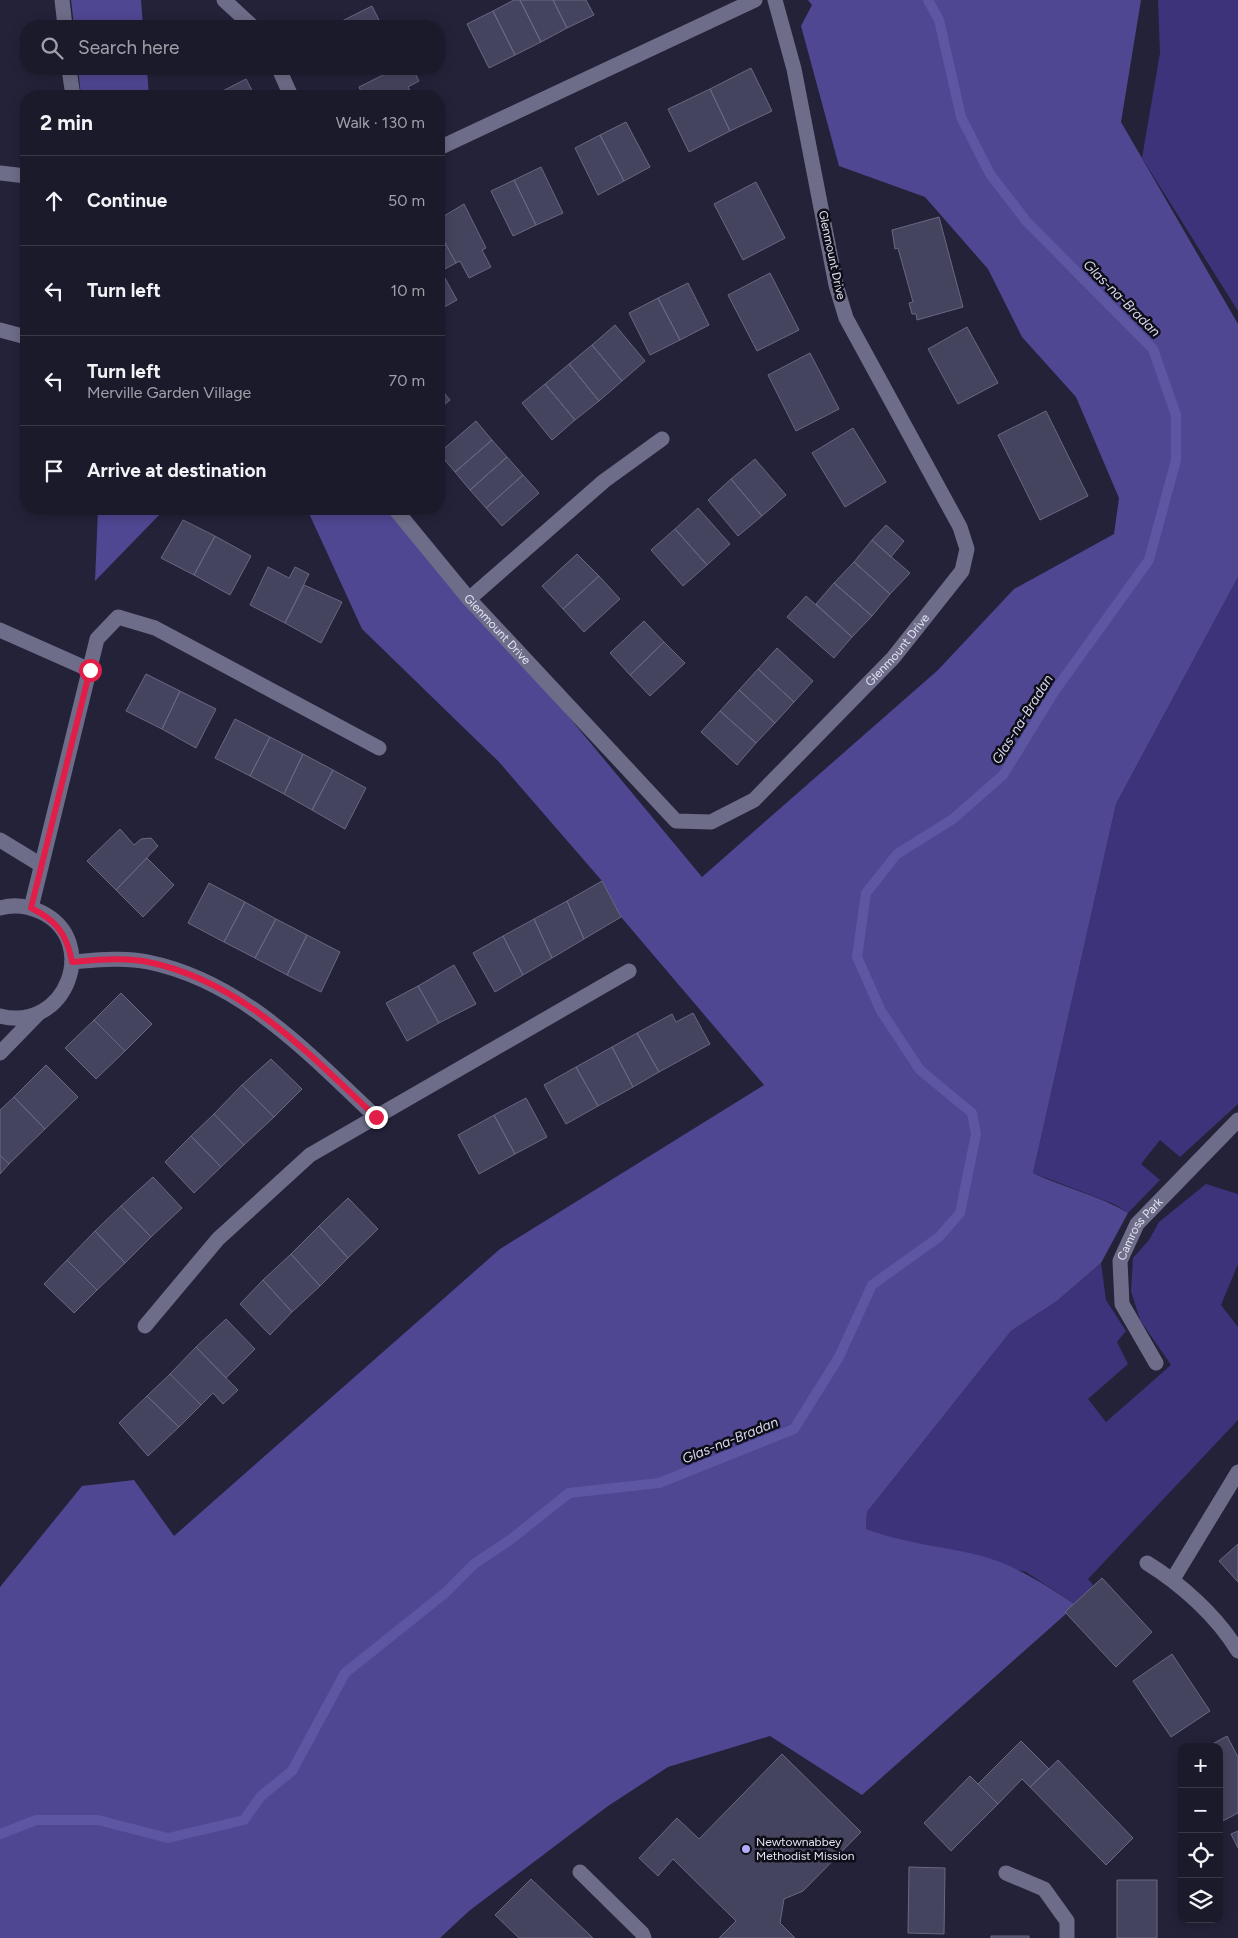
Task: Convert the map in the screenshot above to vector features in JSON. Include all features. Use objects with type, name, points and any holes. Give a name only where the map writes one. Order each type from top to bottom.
[{"type":"street","points":[[62,0],[64,20]]},
{"type":"street","points":[[224,0],[246,20]]},
{"type":"street","points":[[445,145],[754,0]]},
{"type":"street","name":"Glenmount Drive","points":[[400,515],[469,599],[676,821],[711,822],[754,800],[893,658],[962,571],[967,549],[960,527],[846,318],[836,285],[794,69],[774,0]]},
{"type":"street","points":[[70,75],[72,90]]},
{"type":"street","points":[[282,75],[288,90]]},
{"type":"street","points":[[0,173],[20,175]]},
{"type":"street","points":[[0,330],[20,335]]},
{"type":"street","points":[[469,599],[604,481],[662,439]]},
{"type":"street","points":[[31,908],[97,639],[118,618],[154,628],[379,748]]},
{"type":"street","points":[[0,630],[90,670]]},
{"type":"street","points":[[0,840],[41,865]]},
{"type":"street","points":[[0,908],[17,905],[31,908],[47,915],[61,928],[69,944],[72,962],[70,978],[63,993],[52,1006],[38,1014],[22,1018],[0,1016]]},
{"type":"street","points":[[72,962],[105,960],[148,962],[196,977],[255,1008],[296,1042],[376,1117]]},
{"type":"street","points":[[144,1326],[218,1239],[310,1155],[629,971]]},
{"type":"street","points":[[0,1053],[38,1014]]},
{"type":"street","name":"Camross Park","points":[[1156,1363],[1122,1304],[1120,1261],[1137,1224],[1238,1120]]},
{"type":"street","points":[[1173,1579],[1238,1472]]},
{"type":"street","points":[[1147,1563],[1173,1579],[1229,1636],[1238,1652]]},
{"type":"street","points":[[580,1872],[642,1933],[644,1938]]},
{"type":"street","points":[[1006,1873],[1044,1889],[1067,1920],[1067,1938]]},
{"type":"shaded area","points":[[71,0],[141,0],[143,20],[73,20]]},
{"type":"shaded area","points":[[808,0],[1141,0],[1121,122],[1238,324],[1238,577],[1116,804],[1033,1173],[1105,1201],[1128,1213],[1101,1263],[1057,1301],[1011,1331],[867,1512],[866,1529],[894,1538],[992,1559],[1029,1576],[1076,1605],[862,1795],[770,1736],[668,1767],[608,1806],[469,1911],[440,1938],[0,1938],[0,1587],[82,1486],[134,1480],[174,1536],[500,1249],[764,1085],[621,917],[602,881],[499,762],[362,629],[310,515],[401,515],[702,877],[938,670],[1014,589],[1114,534],[1119,498],[1076,397],[1022,337],[988,269],[925,197],[839,166],[801,26],[812,5]]},
{"type":"shaded area","points":[[1158,0],[1238,0],[1238,311],[1142,158],[1160,53]]},
{"type":"shaded area","points":[[79,75],[147,75],[149,90],[80,90]]},
{"type":"shaded area","points":[[98,515],[159,515],[95,581]]},
{"type":"shaded area","points":[[1238,577],[1238,1104],[1180,1157],[1160,1140],[1141,1164],[1160,1180],[1128,1213],[1114,1204],[1033,1173],[1116,804]]},
{"type":"shaded area","points":[[1206,1184],[1238,1194],[1238,1264],[1221,1305],[1238,1327],[1238,1420],[1088,1579],[1093,1585],[1076,1605],[1026,1572],[892,1539],[866,1529],[867,1512],[1011,1331],[1057,1301],[1101,1263],[1106,1300],[1126,1331],[1117,1342],[1128,1364],[1088,1399],[1106,1422],[1171,1365],[1140,1320],[1131,1291],[1133,1258],[1149,1240],[1159,1222]]},
{"type":"building","points":[[514,0],[520,0],[541,42],[515,55],[493,11]]},
{"type":"building","points":[[520,0],[553,0],[567,28],[541,42]]},
{"type":"building","points":[[553,0],[586,0],[594,15],[567,28]]},
{"type":"building","points":[[372,6],[379,20],[344,20]]},
{"type":"building","points":[[493,11],[515,55],[489,68],[467,24]]},
{"type":"building","points":[[751,68],[772,111],[730,131],[710,89]]},
{"type":"building","points":[[383,75],[416,75],[419,81],[408,87],[410,90],[360,90],[359,87]]},
{"type":"building","points":[[246,79],[252,90],[225,90]]},
{"type":"building","points":[[710,89],[730,131],[689,152],[668,109]]},
{"type":"building","points":[[626,122],[650,167],[624,181],[600,135]]},
{"type":"building","points":[[600,135],[624,181],[598,195],[575,148]]},
{"type":"building","points":[[541,167],[563,213],[536,225],[514,180]]},
{"type":"building","points":[[514,180],[536,225],[513,236],[491,191]]},
{"type":"building","points":[[756,182],[785,238],[743,260],[714,204]]},
{"type":"building","points":[[464,204],[486,248],[482,250],[491,267],[469,278],[460,261],[456,263],[445,243],[445,215]]},
{"type":"building","points":[[939,217],[963,307],[917,320],[916,314],[912,314],[909,303],[913,302],[898,248],[895,249],[892,230]]},
{"type":"building","points":[[445,243],[456,263],[445,269]]},
{"type":"building","points":[[770,273],[799,330],[757,351],[728,295]]},
{"type":"building","points":[[445,278],[457,300],[445,307]]},
{"type":"building","points":[[688,283],[709,325],[680,340],[658,298]]},
{"type":"building","points":[[658,298],[680,340],[650,355],[629,313]]},
{"type":"building","points":[[615,325],[645,361],[622,381],[592,345]]},
{"type":"building","points":[[967,327],[998,383],[958,404],[928,349]]},
{"type":"building","points":[[592,345],[622,381],[599,401],[569,364]]},
{"type":"building","points":[[810,353],[839,409],[796,431],[768,375]]},
{"type":"building","points":[[569,364],[599,401],[575,420],[545,384]]},
{"type":"building","points":[[545,384],[575,420],[552,440],[522,403]]},
{"type":"building","points":[[445,394],[450,400],[445,404]]},
{"type":"building","points":[[1046,411],[1088,496],[1040,520],[998,435]]},
{"type":"building","points":[[476,421],[492,440],[455,472],[445,460],[445,448]]},
{"type":"building","points":[[853,428],[886,482],[845,507],[812,453]]},
{"type":"building","points":[[492,440],[507,457],[470,490],[455,472]]},
{"type":"building","points":[[507,457],[523,475],[486,508],[470,490]]},
{"type":"building","points":[[755,459],[786,495],[762,516],[731,479]]},
{"type":"building","points":[[523,475],[539,493],[502,526],[486,508]]},
{"type":"building","points":[[731,479],[762,516],[738,536],[708,500]]},
{"type":"building","points":[[698,508],[730,544],[707,565],[675,529]]},
{"type":"building","points":[[183,520],[215,536],[194,575],[161,558]]},
{"type":"building","points":[[886,525],[904,541],[891,557],[872,540]]},
{"type":"building","points":[[675,529],[707,565],[683,586],[651,550]]},
{"type":"building","points":[[215,536],[251,556],[230,595],[194,575]]},
{"type":"building","points":[[872,540],[910,573],[890,594],[854,562]]},
{"type":"building","points":[[577,554],[599,576],[563,609],[542,586]]},
{"type":"building","points":[[854,562],[890,594],[872,616],[834,583]]},
{"type":"building","points":[[268,567],[289,578],[295,567],[309,574],[285,623],[250,605]]},
{"type":"building","points":[[599,576],[620,599],[584,632],[563,609]]},
{"type":"building","points":[[834,583],[872,616],[852,637],[816,604]]},
{"type":"building","points":[[304,585],[342,602],[321,643],[285,623]]},
{"type":"building","points":[[806,596],[852,637],[834,658],[787,617]]},
{"type":"building","points":[[644,621],[664,642],[630,675],[610,653]]},
{"type":"building","points":[[664,642],[685,663],[650,696],[630,675]]},
{"type":"building","points":[[777,648],[813,681],[794,702],[758,669]]},
{"type":"building","points":[[758,669],[794,702],[775,723],[739,690]]},
{"type":"building","points":[[146,674],[180,691],[162,729],[126,711]]},
{"type":"building","points":[[739,690],[775,723],[756,743],[720,711]]},
{"type":"building","points":[[180,691],[216,709],[196,748],[162,729]]},
{"type":"building","points":[[720,711],[756,743],[737,765],[701,732]]},
{"type":"building","points":[[235,719],[270,737],[250,776],[215,758]]},
{"type":"building","points":[[270,737],[303,754],[284,794],[250,776]]},
{"type":"building","points":[[303,754],[333,770],[312,810],[284,794]]},
{"type":"building","points":[[333,770],[366,788],[345,829],[312,810]]},
{"type":"building","points":[[120,829],[134,845],[141,839],[151,838],[158,846],[116,890],[87,861]]},
{"type":"building","points":[[147,858],[174,885],[143,917],[116,890]]},
{"type":"building","points":[[602,881],[621,917],[584,939],[567,901]]},
{"type":"building","points":[[209,883],[245,902],[224,942],[188,923]]},
{"type":"building","points":[[567,901],[584,939],[552,958],[534,919]]},
{"type":"building","points":[[245,902],[276,919],[255,958],[224,942]]},
{"type":"building","points":[[276,919],[307,935],[287,975],[255,958]]},
{"type":"building","points":[[534,919],[552,958],[523,975],[503,936]]},
{"type":"building","points":[[307,935],[340,952],[321,992],[287,975]]},
{"type":"building","points":[[503,936],[523,975],[495,992],[473,953]]},
{"type":"building","points":[[454,965],[476,1004],[439,1023],[418,986]]},
{"type":"building","points":[[418,986],[439,1023],[407,1041],[386,1003]]},
{"type":"building","points":[[121,993],[152,1024],[125,1051],[94,1020]]},
{"type":"building","points":[[693,1013],[710,1044],[659,1072],[637,1033],[672,1014],[676,1022]]},
{"type":"building","points":[[94,1020],[125,1051],[96,1079],[65,1048]]},
{"type":"building","points":[[637,1033],[659,1072],[633,1087],[612,1047]]},
{"type":"building","points":[[612,1047],[633,1087],[598,1106],[576,1067]]},
{"type":"building","points":[[271,1059],[302,1089],[274,1117],[242,1085]]},
{"type":"building","points":[[46,1065],[78,1097],[45,1129],[14,1097]]},
{"type":"building","points":[[576,1067],[598,1106],[566,1124],[544,1085]]},
{"type":"building","points":[[242,1085],[274,1117],[244,1145],[214,1114]]},
{"type":"building","points":[[14,1097],[45,1129],[9,1164],[0,1155],[0,1110]]},
{"type":"building","points":[[526,1098],[547,1137],[515,1154],[494,1115]]},
{"type":"building","points":[[214,1114],[244,1145],[221,1167],[191,1136]]},
{"type":"building","points":[[494,1115],[515,1154],[479,1174],[458,1135]]},
{"type":"building","points":[[191,1136],[221,1167],[194,1193],[165,1162]]},
{"type":"building","points":[[0,1155],[9,1164],[0,1174]]},
{"type":"building","points":[[153,1177],[182,1208],[151,1237],[121,1206]]},
{"type":"building","points":[[348,1198],[378,1229],[348,1258],[319,1226]]},
{"type":"building","points":[[121,1206],[151,1237],[125,1263],[95,1231]]},
{"type":"building","points":[[319,1226],[348,1258],[320,1286],[291,1254]]},
{"type":"building","points":[[95,1231],[125,1263],[97,1290],[67,1260]]},
{"type":"building","points":[[291,1254],[320,1286],[292,1312],[263,1280]]},
{"type":"building","points":[[67,1260],[97,1290],[74,1313],[44,1284]]},
{"type":"building","points":[[263,1280],[292,1312],[270,1335],[240,1304]]},
{"type":"building","points":[[226,1319],[255,1349],[226,1378],[196,1347]]},
{"type":"building","points":[[196,1347],[238,1390],[223,1404],[213,1393],[201,1405],[170,1374]]},
{"type":"building","points":[[170,1374],[201,1405],[179,1427],[147,1396]]},
{"type":"building","points":[[147,1396],[179,1427],[148,1456],[119,1423]]},
{"type":"building","points":[[1238,1544],[1238,1582],[1219,1561]]},
{"type":"building","points":[[1102,1578],[1152,1632],[1116,1667],[1065,1612]]},
{"type":"building","points":[[1172,1654],[1210,1711],[1171,1737],[1133,1681]]},
{"type":"building","points":[[1227,1736],[1238,1757],[1238,1813],[1223,1821],[1223,1743],[1214,1743]]},
{"type":"building","points":[[1021,1741],[1049,1769],[1030,1787],[1022,1779],[998,1804],[978,1784]]},
{"type":"building","name":"Newtownabbey Methodist Mission","points":[[782,1754],[861,1832],[803,1891],[784,1899],[780,1923],[795,1938],[719,1938],[736,1921],[673,1859],[658,1876],[639,1858],[677,1818],[699,1839]]},
{"type":"building","points":[[1058,1760],[1133,1838],[1106,1865],[1030,1787]]},
{"type":"building","points":[[970,1776],[998,1804],[951,1851],[924,1823]]},
{"type":"building","points":[[1238,1831],[1238,1848],[1231,1834]]},
{"type":"building","points":[[909,1867],[945,1868],[944,1934],[908,1933]]},
{"type":"building","points":[[531,1879],[593,1938],[519,1938],[495,1915]]},
{"type":"building","points":[[1117,1880],[1157,1880],[1157,1938],[1117,1938]]},
{"type":"building","points":[[991,1936],[1029,1936],[1029,1938],[991,1938]]},
{"type":"waterway","name":"Glas-na-Bradan","points":[[0,1834],[36,1820],[98,1820],[168,1838],[244,1820],[261,1796],[292,1771],[345,1673],[445,1593],[474,1564],[510,1540],[569,1493],[659,1483],[794,1429],[839,1357],[872,1285],[939,1237],[960,1213],[976,1134],[972,1113],[920,1070],[881,1011],[857,957],[866,893],[897,854],[953,819],[1003,775],[1056,689],[1149,560],[1176,460],[1176,415],[1153,349],[1027,222],[990,174],[961,117],[939,20],[928,0]]},
{"type":"place","name":"Newtownabbey Methodist Mission","points":[[746,1849]]},
{"type":"route","points":[[90,670],[31,908],[47,915],[61,928],[69,944],[72,962],[105,960],[148,962],[196,977],[255,1008],[296,1042],[376,1117]]}]
